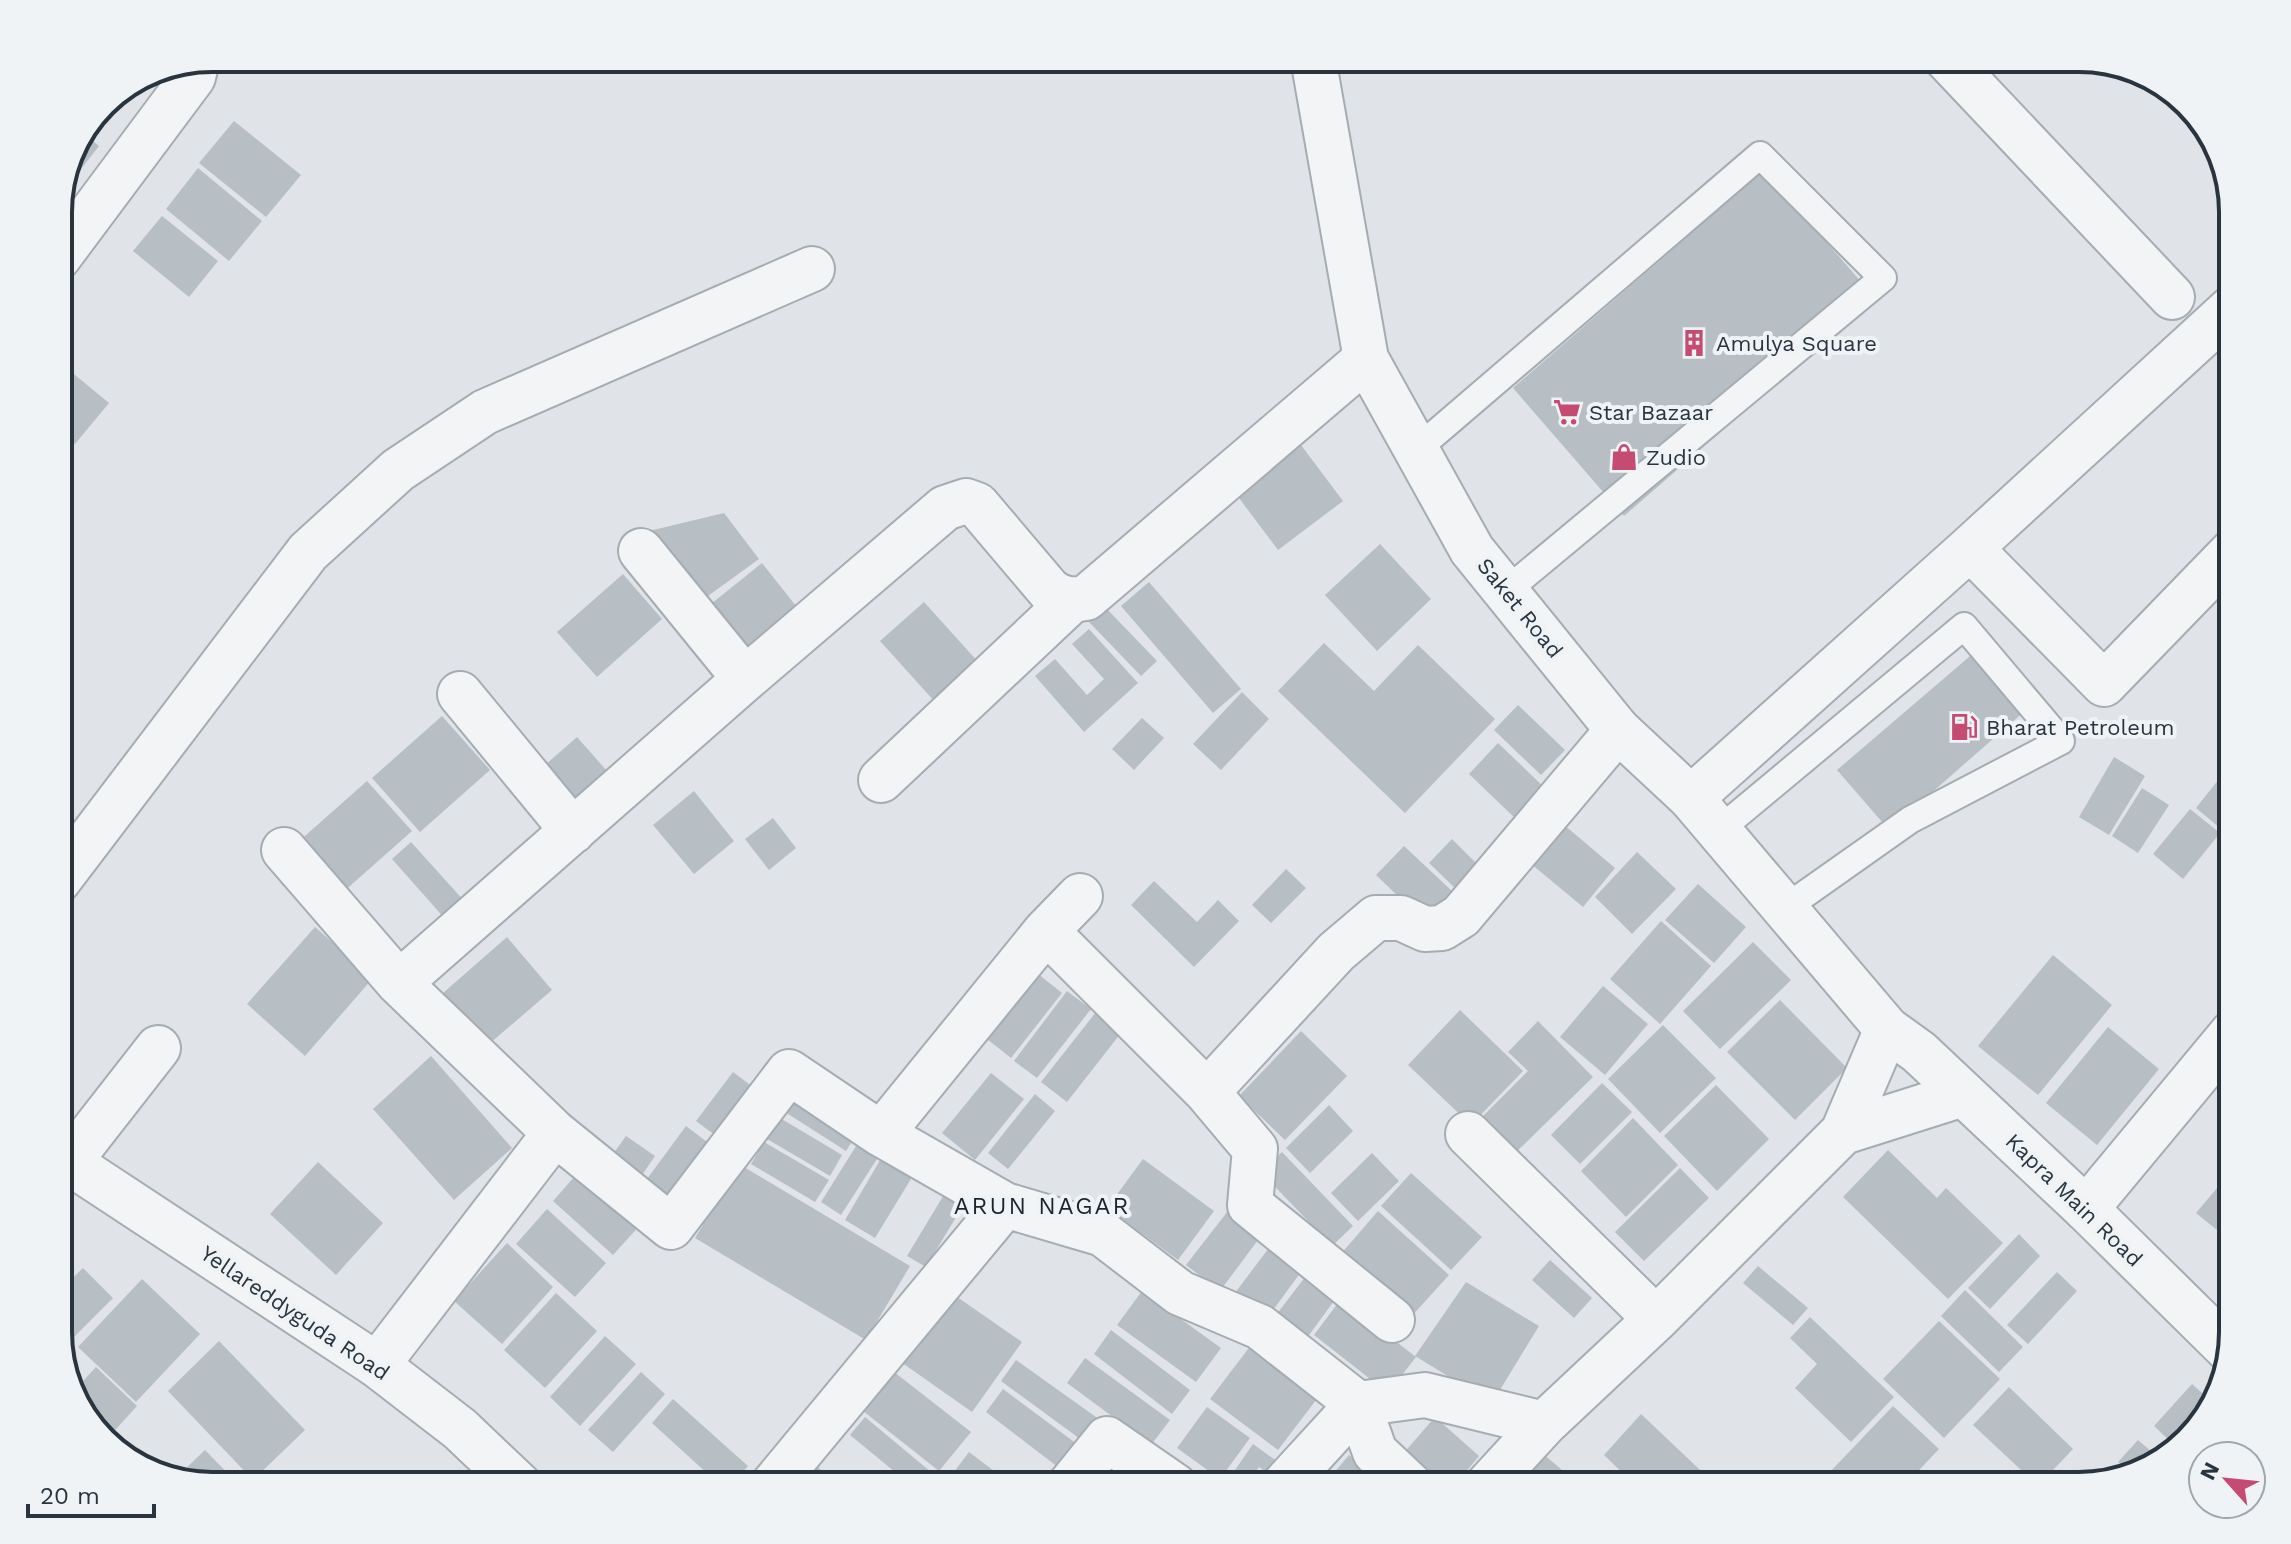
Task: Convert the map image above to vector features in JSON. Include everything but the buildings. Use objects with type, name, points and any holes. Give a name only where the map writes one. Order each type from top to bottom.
[{"type":"street","name":"Saket Road","points":[[1315,72],[1366,359],[1472,550],[1618,730],[1691,798],[1784,909],[1903,1040]]},
{"type":"street","points":[[1959,72],[2172,297]]},
{"type":"street","points":[[72,232],[194,73]]},
{"type":"street","points":[[72,863],[308,552],[398,470],[485,412],[812,269]]},
{"type":"street","points":[[1691,798],[2219,320]]},
{"type":"street","points":[[399,983],[745,679],[933,518],[956,503],[966,501],[977,505],[1049,590],[1059,597],[1072,600],[1086,598],[1366,359]]},
{"type":"street","points":[[1970,548],[2104,684],[2219,565]]},
{"type":"street","points":[[641,551],[745,679]]},
{"type":"street","points":[[881,780],[1072,600]]},
{"type":"street","points":[[460,694],[573,831]]},
{"type":"street","points":[[1207,1092],[1336,952],[1376,918],[1401,918],[1425,929],[1442,928],[1461,916],[1618,730]]},
{"type":"street","points":[[284,850],[399,983],[555,1133],[671,1227],[789,1072],[881,1134],[1005,1205],[1103,1234],[1180,1293],[1260,1327],[1358,1404],[1375,1452],[1396,1472]]},
{"type":"street","points":[[881,1134],[1046,931],[1080,896]]},
{"type":"street","points":[[1046,931],[1207,1092],[1255,1149],[1250,1205],[1392,1320]]},
{"type":"street","points":[[1500,1472],[1544,1424],[1656,1319],[1843,1132],[1903,1040]]},
{"type":"street","name":"Kapra Main Road","points":[[1903,1040],[2086,1209],[2218,1339]]},
{"type":"street","points":[[72,1150],[158,1048]]},
{"type":"street","points":[[2086,1209],[2219,1049]]},
{"type":"street","points":[[1843,1132],[1963,1094]]},
{"type":"street","points":[[377,1365],[555,1133]]},
{"type":"street","points":[[1468,1134],[1656,1319]]},
{"type":"street","name":"Yellareddyguda Road","points":[[72,1164],[377,1365],[460,1429],[505,1472]]},
{"type":"street","points":[[784,1472],[1005,1205]]},
{"type":"street","points":[[1296,1472],[1358,1404],[1425,1395],[1544,1424]]},
{"type":"street","points":[[1080,1472],[1107,1439],[1155,1472]]},
{"type":"lane","points":[[1416,450],[1760,155],[1883,278],[1506,591]]},
{"type":"lane","points":[[1718,831],[1964,626],[2061,741],[1910,820],[1784,909]]},
{"type":"place","name":"Amulya Square","points":[[1694,343]]},
{"type":"place","name":"Star Bazaar","points":[[1567,412]]},
{"type":"place","name":"Zudio","points":[[1624,457]]},
{"type":"place","name":"Bharat Petroleum","points":[[1964,727]]},
{"type":"district","name":"ARUN NAGAR","points":[[1042,1206]]}]
